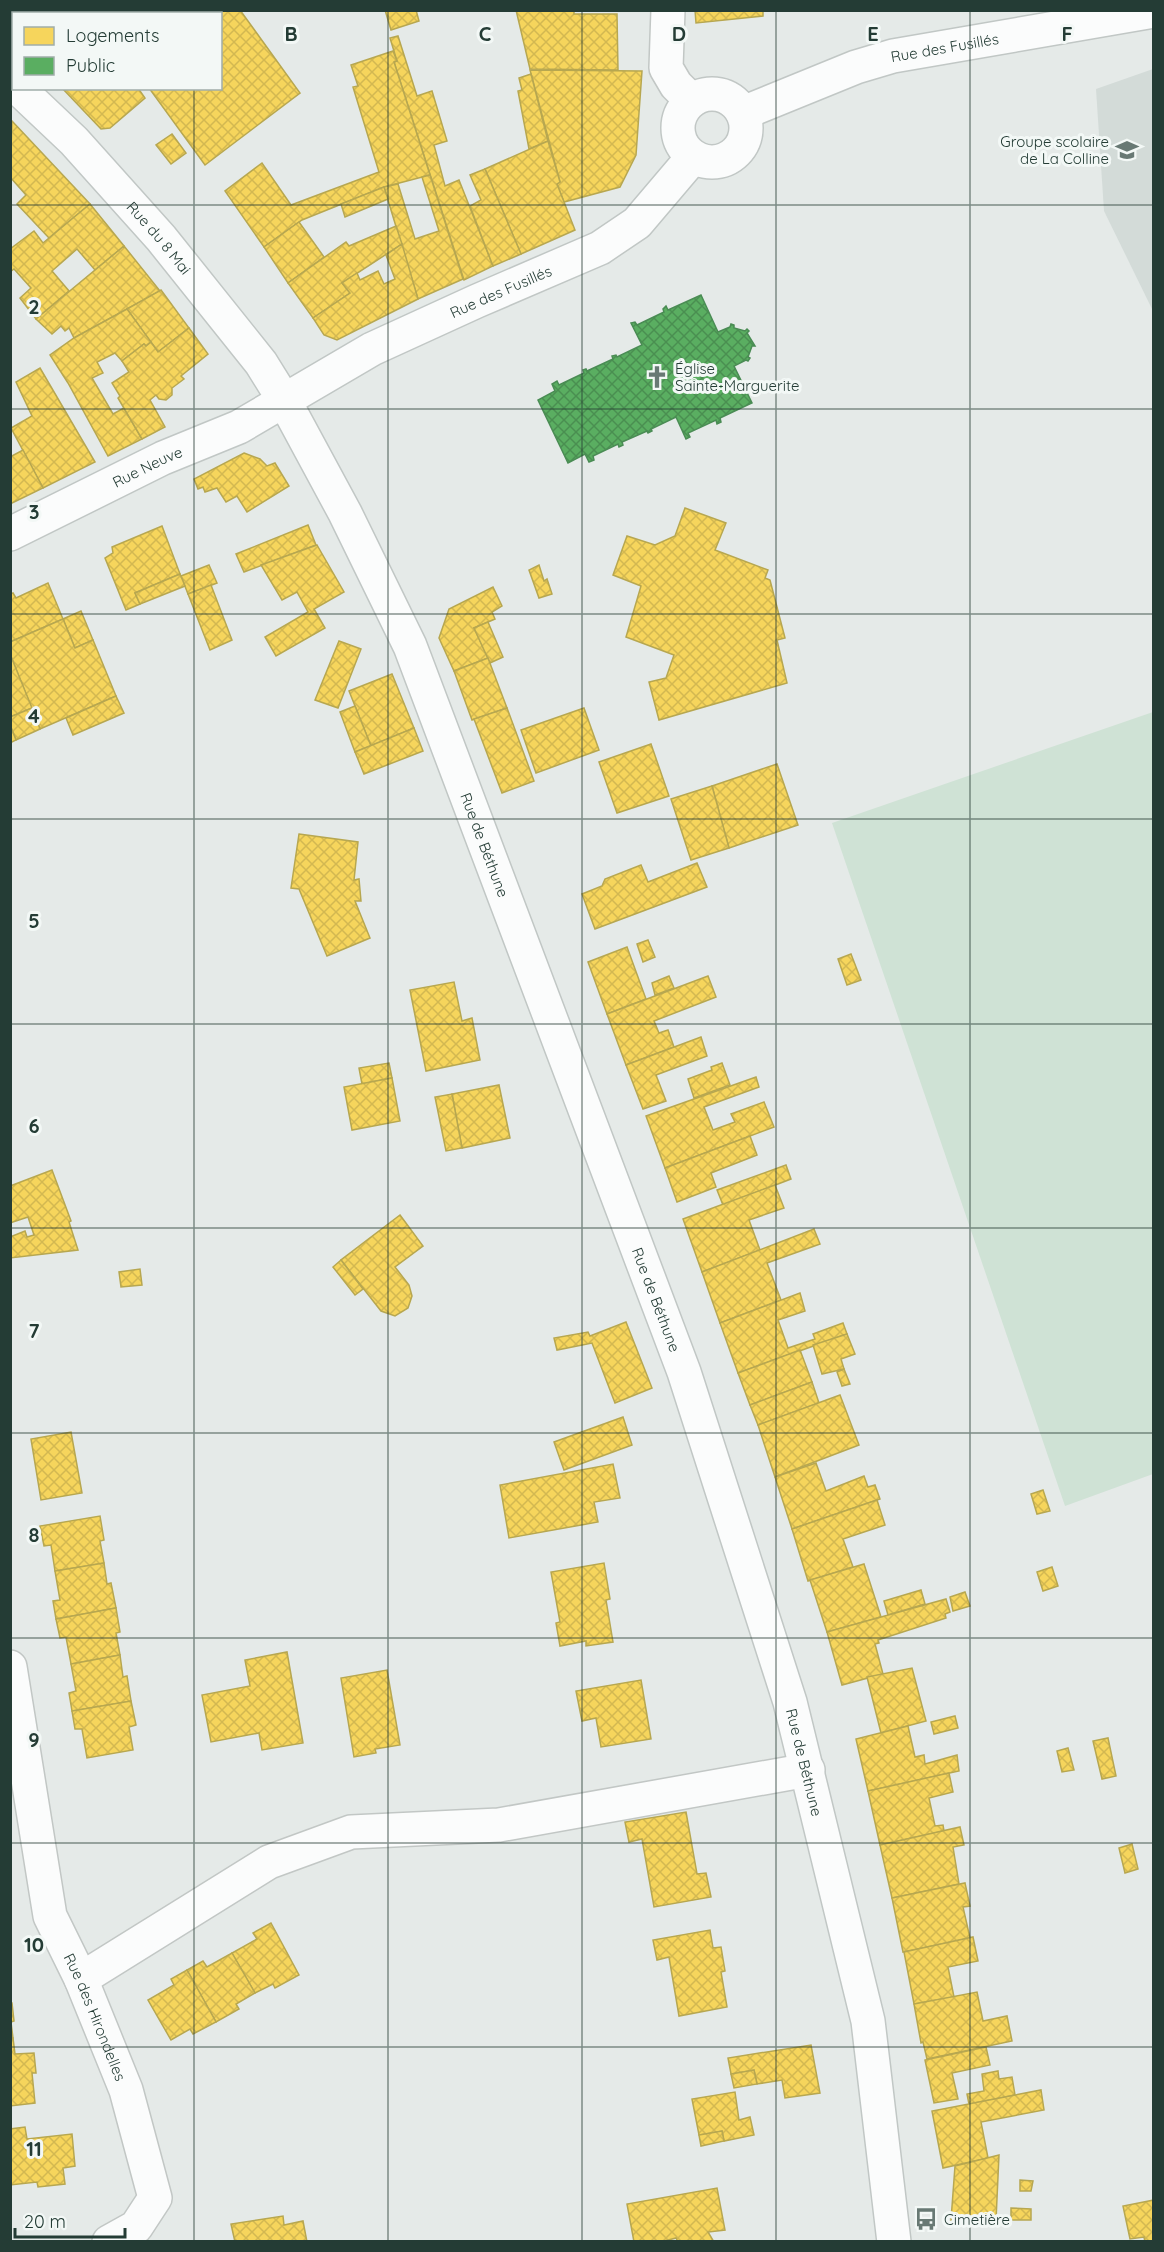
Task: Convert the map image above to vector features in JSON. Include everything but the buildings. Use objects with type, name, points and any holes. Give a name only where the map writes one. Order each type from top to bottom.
[{"type":"street","points":[[668,10],[666,68],[676,85],[691,100]]},
{"type":"street","name":"Rue des Fusillés","points":[[743,113],[856,67],[893,56],[1154,11]]},
{"type":"street","name":"Rue du 8 Mai","points":[[20,90],[74,141],[161,238],[220,315],[261,363],[284,400]]},
{"type":"street","points":[[709,93],[719,94],[737,104],[743,113],[746,124],[745,136],[740,147],[732,156],[723,160],[702,161],[693,157],[684,149],[679,140],[678,118],[683,108],[691,100],[709,93]]},
{"type":"street","name":"Rue des Fusillés","points":[[284,400],[372,349],[600,248],[637,223],[693,157]]},
{"type":"street","name":"Rue Neuve","points":[[10,534],[163,458],[239,427],[284,400]]},
{"type":"street","name":"Rue de Béthune","points":[[284,400],[369,559],[410,646],[684,1372],[790,1702],[808,1770],[868,2021],[894,2241]]},
{"type":"street","name":"Rue des Hirondelles","points":[[10,1666],[50,1916],[81,1979],[126,2090],[155,2198],[136,2227],[109,2241]]},
{"type":"street","points":[[81,1979],[269,1862],[351,1832],[499,1825],[808,1770]]},
{"type":"shaded area","name":"Groupe scolaire de La Colline","points":[[1154,69],[1153,311],[1104,211],[1096,89]]},
{"type":"green space","points":[[1153,712],[1153,1474],[1065,1506],[832,823]]},
{"type":"place","name":"Groupe scolaire de La Colline","points":[[1127,150]]},
{"type":"place","name":"Église Sainte-Marguerite","points":[[657,377]]},
{"type":"place","name":"Cimetière","points":[[926,2219]]}]
